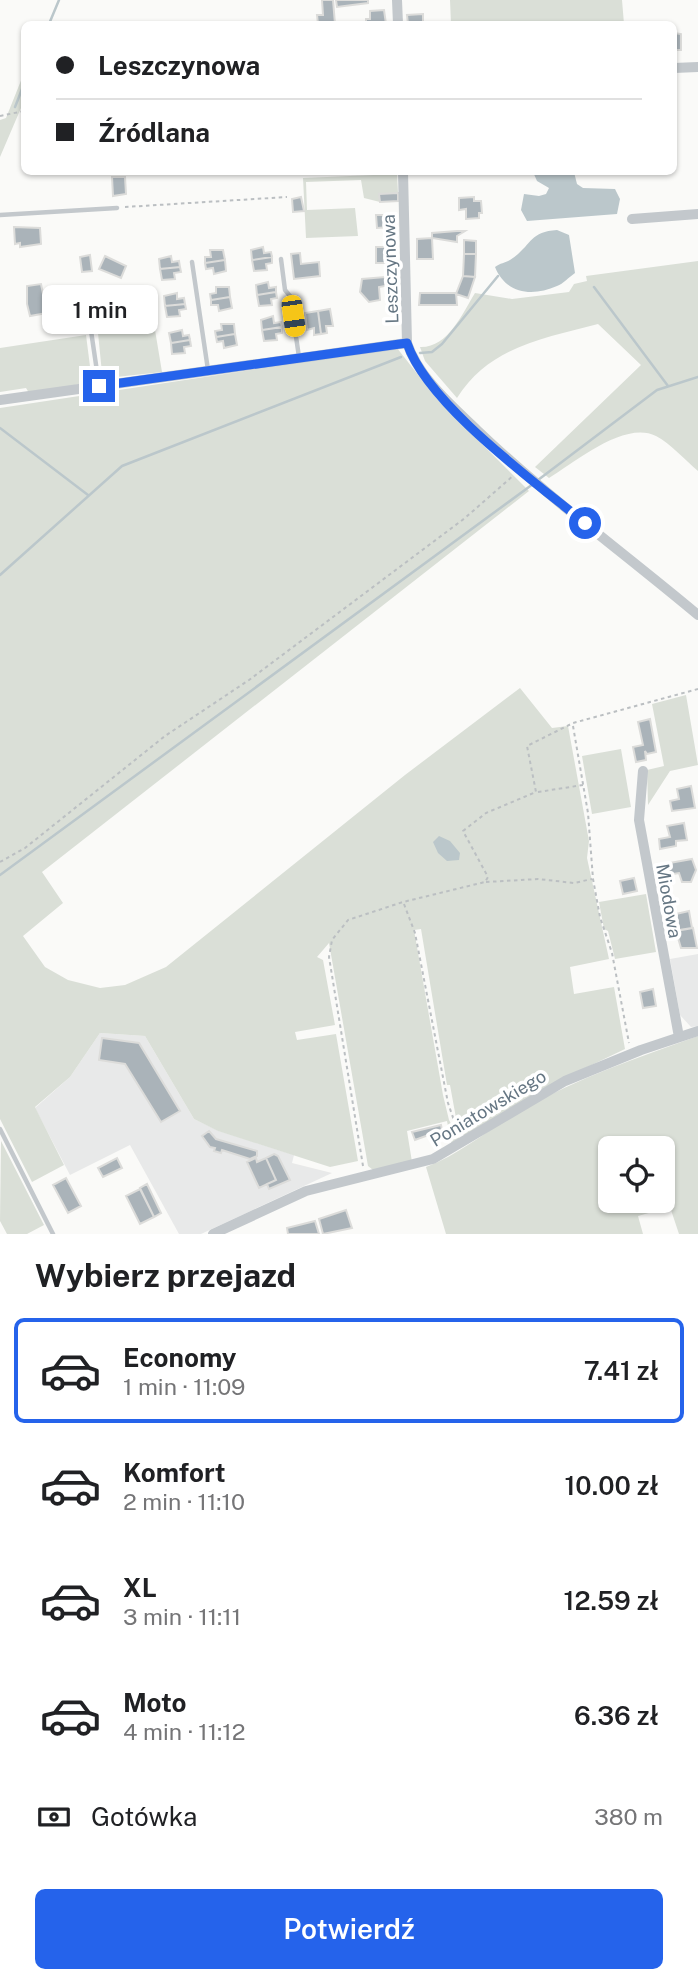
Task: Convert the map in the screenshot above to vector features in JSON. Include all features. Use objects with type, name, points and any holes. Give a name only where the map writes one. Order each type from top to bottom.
[{"type":"street","points":[[397,0],[398,21]]},
{"type":"street","points":[[677,68],[698,67]]},
{"type":"street","name":"Leszczynowa","points":[[403,175],[407,343],[428,379],[454,408],[523,472],[698,615]]},
{"type":"street","points":[[632,219],[698,214]]},
{"type":"street","points":[[0,400],[407,343]]},
{"type":"street","name":"Miodowa","points":[[643,771],[639,820],[679,1037]]},
{"type":"street","name":"Poniatowskiego","points":[[213,1234],[306,1191],[364,1174],[433,1159],[565,1081],[698,1031]]},
{"type":"street","points":[[239,1222],[242,1234]]},
{"type":"lane","points":[[0,215],[117,208]]},
{"type":"lane","points":[[281,259],[285,290],[290,296],[299,358]]},
{"type":"lane","points":[[192,262],[208,371]]},
{"type":"lane","points":[[85,290],[99,386]]},
{"type":"lane","points":[[0,1129],[54,1234]]},
{"type":"path","points":[[0,116],[21,112]]},
{"type":"path","points":[[117,208],[288,197]]},
{"type":"path","points":[[0,862],[25,848],[165,736],[249,680],[523,472]]},
{"type":"path","points":[[537,792],[527,746],[573,723],[698,690]]},
{"type":"path","points":[[573,723],[593,879],[600,917],[612,953],[631,1054]]},
{"type":"path","points":[[485,882],[488,877],[463,831],[486,813],[537,792],[583,785]]},
{"type":"path","points":[[364,1174],[329,957],[332,940],[348,920],[403,902],[485,882],[538,879],[574,883],[593,879]]},
{"type":"path","points":[[403,902],[415,933],[448,1103],[458,1132],[466,1141]]},
{"type":"shaded area","points":[[450,0],[622,0],[624,21],[451,21]]},
{"type":"shaded area","points":[[21,80],[21,108],[0,157],[0,120],[6,118]]},
{"type":"shaded area","points":[[397,175],[398,193],[380,194],[380,202],[364,198],[361,180],[306,182],[307,210],[355,208],[358,236],[306,238],[303,178]]},
{"type":"shaded area","points":[[534,175],[575,175],[577,184],[583,188],[615,189],[620,199],[617,214],[527,221],[521,210],[524,194],[539,196],[546,194],[549,188],[537,181]]},
{"type":"shaded area","points":[[557,230],[569,235],[575,273],[559,285],[538,291],[521,291],[506,283],[495,267],[517,255],[535,237]]},
{"type":"shaded area","points":[[698,261],[698,471],[662,439],[644,433],[615,438],[586,453],[549,478],[535,467],[641,365],[598,324],[538,340],[501,356],[470,381],[457,398],[425,361],[420,347],[430,346],[446,336],[475,293],[512,299],[569,292],[574,284],[587,281],[586,276]]},
{"type":"shaded area","points":[[154,324],[162,372],[107,378],[102,373],[98,333]]},
{"type":"shaded area","points":[[86,335],[92,382],[29,393],[26,388],[0,392],[0,348]]},
{"type":"shaded area","points":[[397,348],[437,399],[529,491],[42,872],[63,903],[23,936],[45,967],[68,980],[100,988],[125,985],[166,967],[405,775],[520,688],[552,728],[568,726],[589,841],[587,858],[609,959],[570,967],[574,994],[614,987],[625,1049],[550,1085],[467,1138],[458,1129],[450,1085],[447,1085],[421,929],[414,930],[443,1095],[449,1120],[461,1142],[452,1147],[447,1121],[407,1131],[412,1162],[373,1170],[368,1166],[329,943],[317,957],[323,960],[335,1025],[295,1032],[297,1040],[336,1034],[358,1161],[330,1167],[218,1131],[194,1119],[145,1036],[100,1033],[70,1077],[35,1107],[64,1165],[32,1182],[0,1119],[0,408]]},
{"type":"shaded area","points":[[686,695],[698,765],[670,771],[648,805],[647,770],[664,766],[652,704]]},
{"type":"shaded area","points":[[621,749],[631,807],[592,814],[582,756]]},
{"type":"shaded area","points":[[439,836],[450,841],[460,853],[459,860],[447,861],[438,853],[433,842]]},
{"type":"shaded area","points":[[646,894],[656,952],[615,959],[608,931],[604,929],[599,902]]},
{"type":"shaded area","points":[[698,954],[698,1026],[691,1027],[680,1015],[670,959]]},
{"type":"shaded area","points":[[100,1033],[145,1036],[194,1119],[219,1131],[294,1155],[292,1163],[332,1173],[201,1234],[179,1234],[130,1145],[70,1175],[35,1108],[70,1077]]},
{"type":"shaded area","points":[[698,1036],[698,1234],[679,1234],[672,1213],[675,1213],[675,1136],[598,1136],[598,1213],[649,1213],[638,1216],[643,1234],[446,1234],[426,1167],[452,1155],[544,1098],[609,1069]]},
{"type":"shaded area","points":[[1,1141],[44,1225],[27,1234],[7,1234],[0,1221]]},
{"type":"building","points":[[322,0],[333,0],[335,21],[318,21],[317,15],[323,15]]},
{"type":"building","points":[[336,0],[368,0],[368,3],[337,7]]},
{"type":"building","points":[[384,10],[386,21],[366,21],[370,19],[370,11]]},
{"type":"building","points":[[423,14],[423,21],[408,21],[407,15]]},
{"type":"building","points":[[677,33],[681,34],[681,50],[677,50]]},
{"type":"building","points":[[112,177],[125,177],[126,194],[113,196]]},
{"type":"building","points":[[398,193],[398,201],[380,202],[379,194]]},
{"type":"building","points":[[301,197],[304,211],[293,212],[292,199]]},
{"type":"building","points":[[474,197],[474,201],[481,201],[482,213],[479,213],[479,218],[466,219],[466,209],[459,210],[459,198]]},
{"type":"building","points":[[376,215],[389,215],[390,227],[377,228]]},
{"type":"building","points":[[14,227],[40,228],[41,244],[20,247],[20,243],[15,244]]},
{"type":"building","points":[[465,231],[457,236],[457,242],[432,238],[432,233]]},
{"type":"building","points":[[432,238],[433,259],[417,259],[417,239]]},
{"type":"building","points":[[464,240],[476,241],[476,254],[464,254]]},
{"type":"building","points":[[263,247],[264,253],[271,252],[272,257],[252,260],[251,250]]},
{"type":"building","points":[[376,247],[391,247],[392,263],[376,263]]},
{"type":"building","points":[[210,250],[223,250],[225,260],[205,263],[205,257],[211,257]]},
{"type":"building","points":[[300,253],[301,264],[319,262],[320,276],[294,279],[291,254]]},
{"type":"building","points":[[464,254],[476,254],[475,277],[463,276]]},
{"type":"building","points":[[90,255],[92,271],[82,272],[80,257]]},
{"type":"building","points":[[105,256],[126,266],[121,278],[99,269]]},
{"type":"building","points":[[171,256],[172,262],[179,261],[180,267],[160,269],[159,259]]},
{"type":"building","points":[[272,257],[272,263],[266,264],[267,270],[254,271],[252,260]]},
{"type":"building","points":[[225,260],[226,271],[214,274],[213,268],[206,269],[205,263]]},
{"type":"building","points":[[180,267],[181,272],[174,273],[175,279],[162,280],[160,269]]},
{"type":"building","points":[[463,276],[475,277],[468,298],[456,294]]},
{"type":"building","points":[[385,277],[385,286],[379,287],[380,300],[369,302],[360,292],[362,279]]},
{"type":"building","points":[[268,282],[269,288],[276,287],[276,292],[257,295],[256,285]]},
{"type":"building","points":[[41,284],[47,313],[30,316],[27,286]]},
{"type":"building","points":[[216,287],[229,287],[230,297],[211,300],[210,294],[216,293]]},
{"type":"building","points":[[276,292],[277,298],[271,299],[272,305],[259,306],[257,295]]},
{"type":"building","points":[[177,293],[177,299],[184,298],[185,304],[165,306],[164,296]]},
{"type":"building","points":[[420,293],[456,293],[457,305],[419,305]]},
{"type":"building","points":[[122,297],[124,322],[114,324],[109,299]]},
{"type":"building","points":[[230,297],[232,308],[219,311],[218,305],[211,305],[211,300]]},
{"type":"building","points":[[185,304],[186,309],[179,310],[180,316],[167,317],[165,306]]},
{"type":"building","points":[[330,309],[333,326],[326,326],[327,333],[321,334],[318,311]]},
{"type":"building","points":[[318,311],[321,334],[314,335],[314,328],[307,330],[305,313]]},
{"type":"building","points":[[273,316],[274,323],[281,322],[282,327],[262,330],[261,320]]},
{"type":"building","points":[[221,324],[234,324],[235,334],[216,337],[215,331],[222,330]]},
{"type":"building","points":[[282,327],[282,333],[276,334],[277,340],[264,341],[262,330]]},
{"type":"building","points":[[182,330],[183,336],[189,335],[190,340],[171,343],[169,333]]},
{"type":"building","points":[[235,334],[237,345],[224,348],[223,341],[217,342],[216,337]]},
{"type":"building","points":[[190,340],[191,346],[184,347],[185,353],[172,354],[171,343]]},
{"type":"building","points":[[650,719],[656,752],[647,754],[645,751],[646,760],[636,762],[633,747],[643,745],[638,722]]},
{"type":"building","points":[[691,786],[695,808],[672,811],[670,801],[679,799],[677,789]]},
{"type":"building","points":[[684,823],[687,840],[676,841],[676,846],[660,849],[659,839],[670,837],[667,826]]},
{"type":"building","points":[[692,859],[696,870],[691,882],[682,882],[679,873],[666,875],[664,864]]},
{"type":"building","points":[[634,878],[637,891],[623,894],[620,881]]},
{"type":"building","points":[[689,911],[692,928],[679,930],[676,914]]},
{"type":"building","points":[[693,928],[697,948],[681,948],[676,931]]},
{"type":"building","points":[[653,989],[656,1006],[643,1008],[640,992]]},
{"type":"building","points":[[102,1038],[139,1043],[180,1111],[161,1122],[125,1064],[99,1060]]},
{"type":"building","points":[[441,1125],[442,1130],[415,1140],[412,1132]]},
{"type":"building","points":[[209,1131],[216,1139],[257,1151],[257,1156],[250,1159],[222,1150],[221,1153],[214,1151],[215,1148],[210,1147],[202,1136]]},
{"type":"building","points":[[274,1154],[278,1156],[290,1180],[269,1189],[267,1184],[276,1180],[266,1158]]},
{"type":"building","points":[[117,1158],[122,1168],[103,1177],[98,1168]]},
{"type":"building","points":[[256,1158],[257,1162],[266,1158],[276,1180],[259,1188],[247,1162]]},
{"type":"building","points":[[66,1178],[81,1206],[68,1213],[53,1185]]},
{"type":"building","points":[[147,1184],[161,1213],[154,1217],[140,1188]]},
{"type":"building","points":[[140,1189],[154,1217],[140,1224],[126,1196]]},
{"type":"building","points":[[346,1210],[352,1228],[323,1234],[319,1219]]},
{"type":"building","points":[[315,1221],[319,1234],[288,1234],[287,1228]]},
{"type":"waterway","points":[[50,21],[59,0]]},
{"type":"waterway","points":[[15,107],[21,92]]},
{"type":"waterway","points":[[420,353],[432,352],[442,344],[498,276]]},
{"type":"waterway","points":[[594,287],[668,386]]},
{"type":"waterway","points":[[0,575],[122,466],[401,357]]},
{"type":"waterway","points":[[538,480],[657,390],[698,377]]},
{"type":"waterway","points":[[0,428],[88,495]]},
{"type":"waterway","points":[[0,875],[533,484]]},
{"type":"route","points":[[99,386],[407,343],[419,367],[454,408],[501,453],[585,523]]}]
